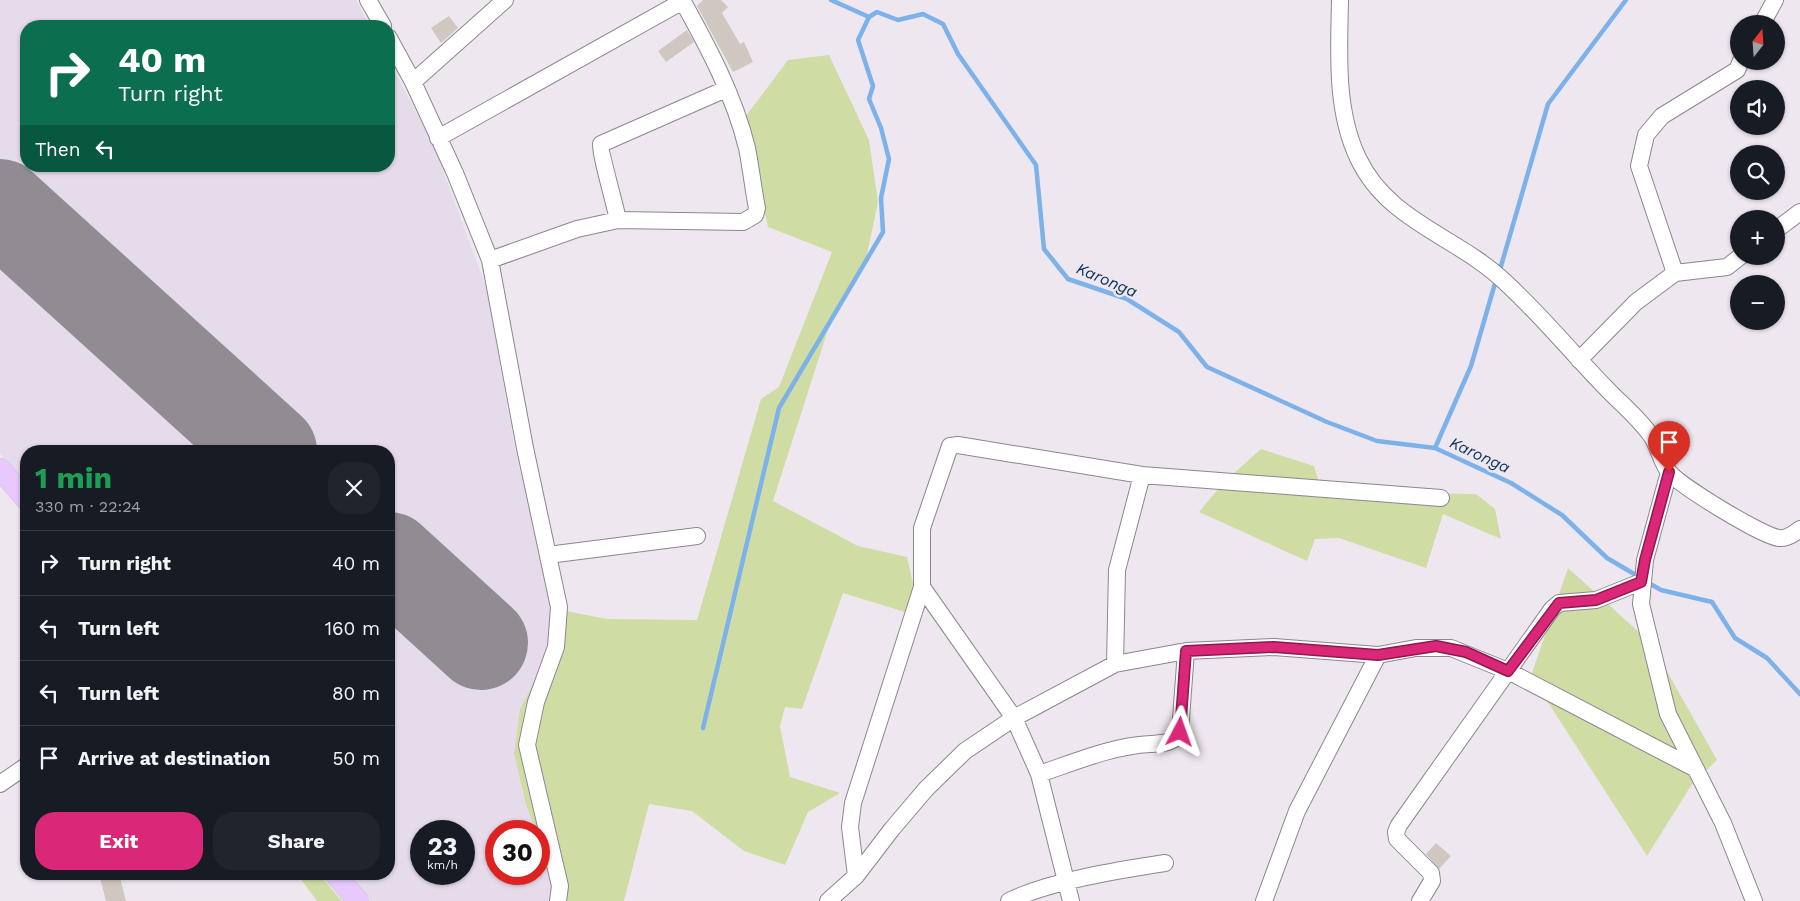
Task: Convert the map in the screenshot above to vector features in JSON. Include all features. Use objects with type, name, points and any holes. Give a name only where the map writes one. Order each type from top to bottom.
[{"type":"main road","points":[[0,469],[20,492]]},
{"type":"main road","points":[[340,880],[358,901]]},
{"type":"street","points":[[368,0],[379,20]]},
{"type":"street","points":[[413,82],[505,0]]},
{"type":"street","points":[[1340,0],[1339,63],[1346,124],[1358,159],[1376,186],[1400,212],[1485,264],[1506,282],[1579,360],[1632,412],[1653,438],[1669,472],[1709,502],[1767,535],[1782,538],[1800,529]]},
{"type":"street","points":[[1767,15],[1775,0]]},
{"type":"street","points":[[438,138],[683,1],[704,39],[726,89],[737,115],[747,148],[757,208],[755,215],[743,222],[618,220],[577,229],[490,260]]},
{"type":"street","points":[[395,49],[413,82],[490,260],[525,448],[560,607],[556,647],[536,702],[527,744],[560,886],[558,901]]},
{"type":"street","points":[[1675,273],[1639,166],[1646,135],[1662,116],[1736,70]]},
{"type":"street","points":[[618,220],[608,172],[600,152],[601,144],[726,89]]},
{"type":"street","points":[[1785,223],[1800,212]]},
{"type":"street","points":[[1579,360],[1636,302],[1675,273],[1727,267],[1730,265]]},
{"type":"street","points":[[856,876],[850,826],[853,803],[922,587],[922,528],[950,446],[958,445],[1142,475],[1442,498]]},
{"type":"street","points":[[1669,472],[1645,560],[1641,582],[1641,604],[1668,714],[1723,823],[1754,901]]},
{"type":"street","points":[[1115,664],[1117,570],[1142,475]]},
{"type":"street","points":[[548,555],[697,536]]},
{"type":"street","points":[[1420,901],[1432,881],[1431,873],[1397,839],[1396,832],[1399,825],[1508,671],[1559,603],[1596,600],[1641,582]]},
{"type":"street","points":[[922,587],[1014,718],[1039,774],[1068,882],[1071,901]]},
{"type":"street","points":[[828,901],[856,876],[926,788],[965,751],[1014,718],[1115,664],[1186,651],[1274,647],[1378,655],[1416,648],[1452,648],[1508,671],[1696,769]]},
{"type":"street","points":[[1039,774],[1114,749],[1132,745],[1165,743],[1176,739],[1180,732],[1186,651]]},
{"type":"street","points":[[1264,901],[1297,811],[1378,655]]},
{"type":"street","points":[[0,784],[20,770]]},
{"type":"street","points":[[1009,901],[1024,894],[1068,882],[1165,863]]},
{"type":"shaded area","points":[[0,0],[356,0],[367,20],[20,20],[20,172],[395,172],[395,72],[434,146],[487,290],[515,449],[553,605],[554,631],[546,659],[520,709],[514,754],[526,805],[532,820],[485,820],[485,885],[550,885],[550,870],[556,887],[554,901],[370,901],[352,880],[395,880],[395,445],[20,445],[20,478],[0,453]]},
{"type":"green space","points":[[829,55],[869,140],[878,202],[865,264],[833,314],[773,501],[858,546],[907,557],[914,588],[905,612],[843,593],[802,709],[785,707],[780,726],[790,777],[840,793],[808,812],[785,865],[744,851],[692,811],[649,804],[624,901],[554,901],[555,891],[550,871],[550,820],[532,820],[526,805],[514,754],[520,709],[546,659],[566,611],[607,619],[697,620],[761,399],[779,387],[832,252],[768,227],[743,120],[788,60]]},
{"type":"green space","points":[[1261,449],[1314,466],[1322,492],[1476,494],[1495,509],[1501,539],[1443,514],[1426,568],[1339,538],[1315,539],[1307,561],[1199,512],[1223,483]]},
{"type":"green space","points":[[1568,568],[1651,643],[1717,760],[1692,784],[1647,856],[1531,676]]},
{"type":"green space","points":[[301,880],[324,880],[342,901],[317,901]]},
{"type":"building","points":[[703,0],[721,0],[728,7],[722,13],[740,44],[744,42],[753,62],[733,72],[697,6]]},
{"type":"building","points":[[449,16],[458,28],[441,43],[431,28]]},
{"type":"building","points":[[687,30],[694,42],[666,62],[658,51]]},
{"type":"building","points":[[1436,843],[1451,856],[1439,869],[1426,854]]},
{"type":"building","points":[[101,880],[121,880],[126,901],[106,901]]},
{"type":"waterway","name":"Karonga","points":[[831,0],[869,17],[877,12],[898,20],[923,14],[943,24],[958,54],[1036,165],[1044,249],[1068,279],[1127,299],[1179,332],[1207,367],[1327,422],[1377,441],[1435,448],[1511,483],[1562,515],[1607,558],[1641,578]]},
{"type":"waterway","points":[[1499,273],[1548,104],[1626,0]]},
{"type":"waterway","points":[[703,728],[779,408],[883,232],[881,198],[889,159],[881,128],[869,99],[873,86],[858,40],[869,17]]},
{"type":"waterway","points":[[1435,448],[1471,366],[1496,280]]},
{"type":"waterway","name":"Karonga","points":[[1647,582],[1661,590],[1712,602],[1735,638],[1767,658],[1800,694]]},
{"type":"runway","points":[[0,206],[263,445]]},
{"type":"runway","points":[[395,564],[481,643]]},
{"type":"route","points":[[1180,732],[1186,651],[1274,647],[1378,655],[1436,646],[1466,652],[1508,671],[1552,609],[1559,603],[1596,600],[1641,582],[1645,560],[1669,472]]}]
